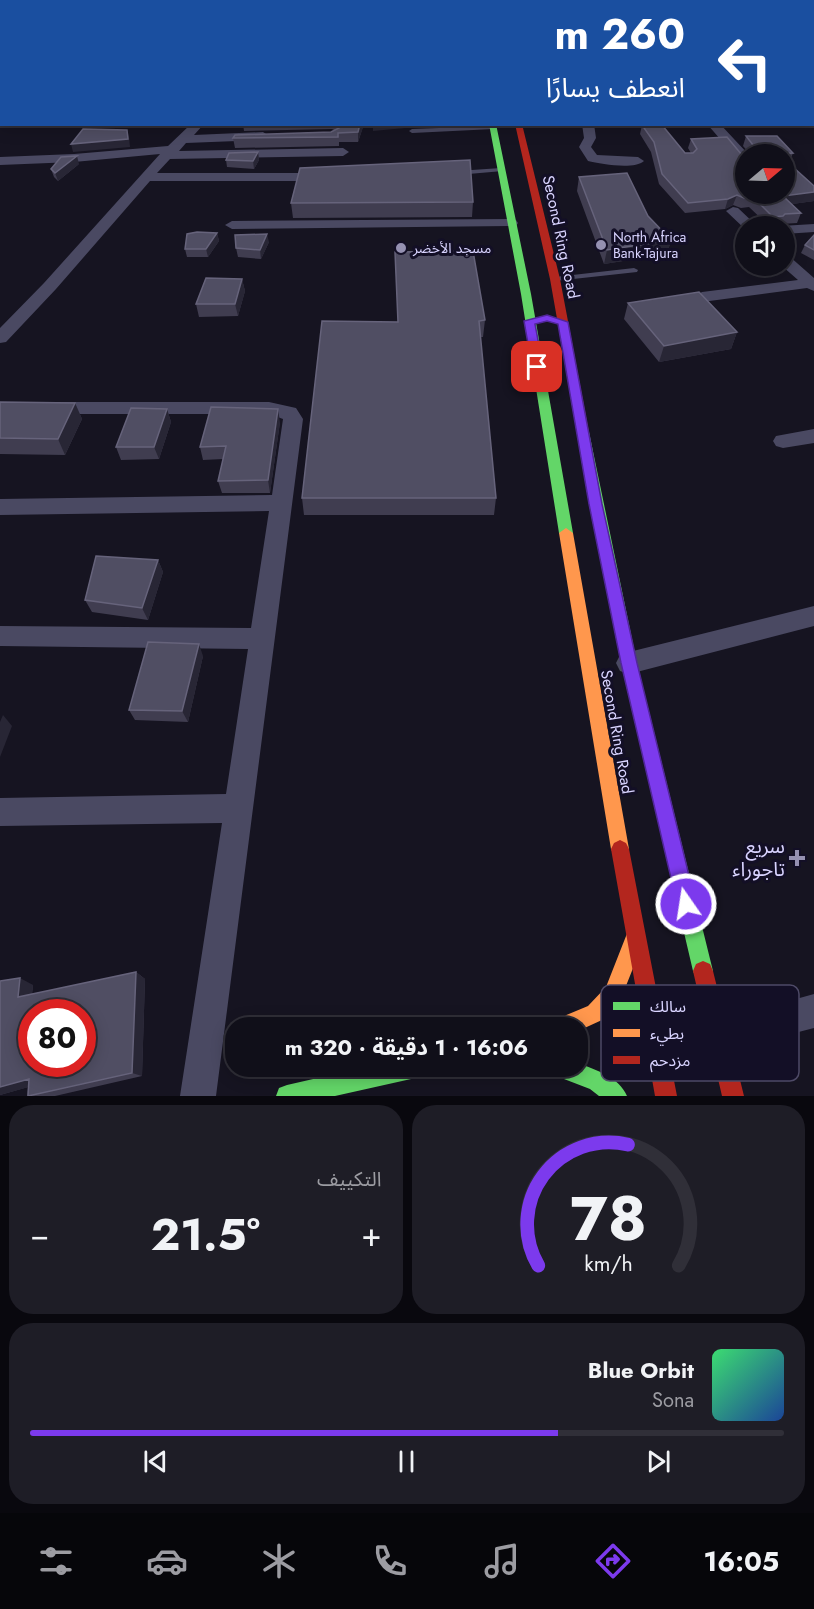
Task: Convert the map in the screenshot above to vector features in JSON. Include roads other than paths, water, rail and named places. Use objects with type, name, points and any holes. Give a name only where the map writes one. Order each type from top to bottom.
[{"type":"main road","name":"Second Ring Road","points":[[492,126],[522,275],[644,985]]},
{"type":"main road","name":"Second Ring Road","points":[[518,126],[555,279],[596,504],[629,663],[706,985]]},
{"type":"main road","points":[[522,275],[538,282],[555,279]]},
{"type":"main road","points":[[529,321],[547,318],[562,322]]},
{"type":"main road","points":[[617,985],[635,938]]},
{"type":"main road","points":[[587,1017],[595,1014],[601,1007]]},
{"type":"main road","points":[[287,1096],[371,1077]]},
{"type":"main road","points":[[587,1077],[597,1081],[616,1096]]},
{"type":"main road","name":"Second Ring Road","points":[[663,1081],[666,1096]]},
{"type":"main road","name":"Second Ring Road","points":[[729,1081],[733,1096]]},
{"type":"street","points":[[0,338],[196,126]]},
{"type":"street","points":[[588,126],[590,138],[585,147],[592,158],[605,161],[638,161]]},
{"type":"street","points":[[715,126],[735,148]]},
{"type":"street","points":[[0,161],[174,148],[273,135],[262,153]]},
{"type":"street","points":[[174,148],[262,153],[343,152]]},
{"type":"street","points":[[148,177],[313,177]]},
{"type":"street","points":[[733,211],[739,216]]},
{"type":"street","points":[[232,225],[511,223]]},
{"type":"street","points":[[795,229],[814,228]]},
{"type":"street","points":[[795,269],[812,284]]},
{"type":"street","points":[[702,297],[812,284]]},
{"type":"street","points":[[0,408],[282,410],[290,412],[293,419],[198,1096]]},
{"type":"street","points":[[783,441],[814,436]]},
{"type":"street","points":[[0,507],[282,503]]},
{"type":"street","points":[[629,663],[814,616]]},
{"type":"street","points":[[0,636],[263,639]]},
{"type":"street","points":[[0,812],[239,808]]},
{"type":"street","points":[[799,1015],[814,1011]]},
{"type":"lane","points":[[412,131],[492,126]]},
{"type":"lane","points":[[454,173],[501,170]]},
{"type":"lane","points":[[555,279],[634,270]]},
{"type":"place","name":"North Africa Bank-Tajura","points":[[601,245]]},
{"type":"place","name":"مسجد الأخضر","points":[[401,248]]},
{"type":"place","name":"سريع تاجوراء","points":[[797,858]]}]
